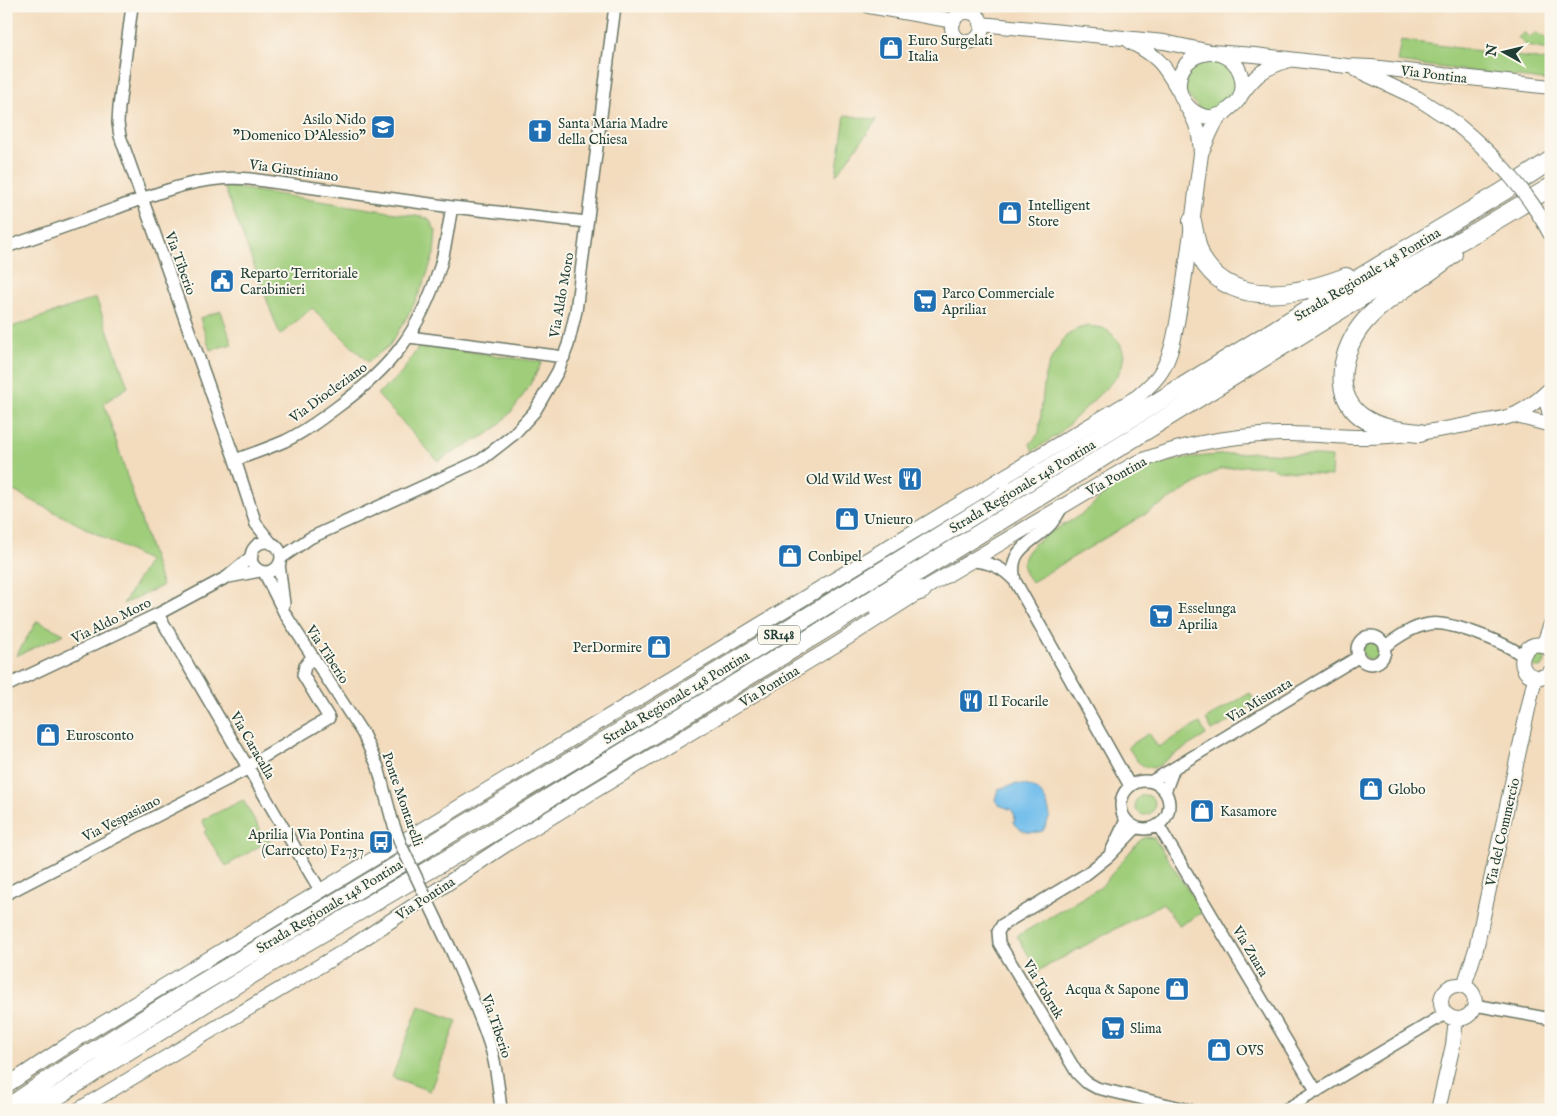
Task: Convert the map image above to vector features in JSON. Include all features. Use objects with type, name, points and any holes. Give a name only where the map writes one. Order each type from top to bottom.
[{"type":"highway","name":"Strada Regionale 148 Pontina","points":[[6,1109],[65,1069],[195,987],[637,721],[1504,191],[1551,160]]},
{"type":"highway","name":"Strada Regionale 148 Pontina","points":[[36,1110],[108,1063],[259,970],[485,837],[843,618],[1387,280],[1476,232],[1551,187]]},
{"type":"highway","points":[[1192,221],[1198,246],[1206,264],[1219,278],[1235,287],[1256,293],[1296,292],[1324,286],[1405,250]]},
{"type":"highway","points":[[1420,433],[1390,430],[1367,420],[1356,412],[1348,400],[1344,389],[1342,375],[1345,358],[1358,330],[1370,316],[1389,300],[1443,262],[1476,232]]},
{"type":"highway","points":[[954,527],[991,490]]},
{"type":"highway","points":[[843,618],[922,590]]},
{"type":"street","name":"Via Tiberio","points":[[132,6],[118,123],[122,143],[256,524],[274,545]]},
{"type":"street","name":"Via Aldo Moro","points":[[227,577],[273,570],[280,561],[310,538],[481,460],[528,420],[547,393],[564,356],[576,311],[615,6]]},
{"type":"street","points":[[869,6],[954,20]]},
{"type":"street","points":[[972,12],[982,28],[977,37],[972,40],[959,40],[954,34],[952,25],[954,20],[956,16],[972,12],[1120,38],[1164,42],[1225,56],[1240,70],[1243,86],[1240,97]]},
{"type":"street","points":[[6,1086],[77,1039],[1137,396],[1152,384],[1161,372],[1172,346],[1201,154],[1200,135],[1194,118],[1164,66],[1148,51],[1120,38]]},
{"type":"street","points":[[1225,113],[1211,117],[1196,113],[1182,99],[1179,81],[1183,69],[1191,59],[1211,52],[1255,55],[1347,66],[1417,98],[1450,118],[1476,139],[1499,161],[1525,192],[1551,235]]},
{"type":"street","points":[[1201,154],[1218,119],[1234,106],[1254,78],[1273,66],[1290,60]]},
{"type":"street","name":"Via Pontina","points":[[1347,66],[1551,86]]},
{"type":"street","name":"Via Giustiniano","points":[[6,248],[142,199],[205,180],[232,177],[452,207],[587,222]]},
{"type":"street","name":"Via Diocleziano","points":[[235,460],[284,441],[319,421],[370,382],[395,357],[409,336],[437,276],[452,207]]},
{"type":"street","points":[[409,336],[564,356]]},
{"type":"street","points":[[1551,389],[1547,404],[1551,419]]},
{"type":"street","name":"Via Pontina","points":[[78,1110],[348,949],[510,842],[839,643],[922,590],[1132,465],[1193,445],[1234,438],[1281,434],[1367,437],[1420,433],[1513,416],[1530,406],[1551,389]]},
{"type":"street","name":"Via Pontina","points":[[1513,416],[1551,425]]},
{"type":"street","points":[[991,490],[1007,475]]},
{"type":"street","points":[[1015,582],[1013,567],[1020,550],[1051,525],[1062,507]]},
{"type":"street","name":"Via Tiberio","points":[[253,552],[256,524]]},
{"type":"street","name":"Via Aldo Moro","points":[[6,686],[158,614],[227,577],[263,543],[274,545],[310,538]]},
{"type":"street","points":[[274,545],[278,549],[280,561]]},
{"type":"street","points":[[253,552],[254,564],[262,571]]},
{"type":"street","name":"Via Tiberio","points":[[280,561],[285,614]]},
{"type":"street","points":[[971,561],[992,564],[1004,571],[1015,582],[1130,786]]},
{"type":"street","name":"Via Tiberio","points":[[262,571],[285,614],[363,734]]},
{"type":"street","name":"Via Caracalla","points":[[158,614],[321,892]]},
{"type":"street","points":[[1384,646],[1409,630],[1435,623],[1452,626],[1505,644],[1523,656]]},
{"type":"street","points":[[1551,624],[1547,648],[1533,645],[1523,656],[1522,665],[1529,674],[1535,677],[1547,675],[1551,672]]},
{"type":"street","points":[[1374,636],[1379,638],[1384,646],[1384,656],[1378,663],[1369,664],[1361,661],[1358,657],[1356,648],[1365,637],[1374,636]]},
{"type":"street","name":"Via Vespasiano","points":[[6,894],[249,767],[329,718],[303,675],[305,666],[312,657]]},
{"type":"street","name":"Via Misurata","points":[[1152,782],[1358,657]]},
{"type":"street","name":"Via del Commercio","points":[[1464,986],[1476,949],[1535,677]]},
{"type":"street","name":"Ponte Montarelli","points":[[363,734],[378,767],[392,820],[401,845],[453,954]]},
{"type":"street","points":[[1165,792],[1174,768]]},
{"type":"street","points":[[1144,780],[1152,782],[1162,787],[1168,798],[1167,813],[1158,825],[1151,828],[1136,828],[1126,820],[1120,806],[1124,791],[1136,782],[1144,780]]},
{"type":"street","name":"Via Tobruk","points":[[1109,856],[1126,820]]},
{"type":"street","name":"Via Zuara","points":[[1158,825],[1317,1092]]},
{"type":"street","name":"Via Tobruk","points":[[1136,828],[1109,856],[1085,875],[1002,925],[998,932],[999,943],[1082,1079],[1097,1088],[1190,1110]]},
{"type":"street","name":"Via Tiberio","points":[[453,954],[486,1031],[494,1064],[501,1110]]},
{"type":"street","points":[[1285,1110],[1450,1017],[1464,1018],[1469,1016],[1475,1005],[1473,994],[1464,986],[1456,984],[1443,992],[1440,1004],[1450,1017],[1453,1045],[1438,1110]]},
{"type":"street","points":[[1475,1005],[1551,1019]]},
{"type":"green space","points":[[1524,32],[1530,38],[1536,32],[1540,36],[1542,35],[1551,44],[1551,48],[1548,50],[1527,46],[1518,38]]},
{"type":"green space","points":[[1401,40],[1551,61],[1551,81],[1397,62]]},
{"type":"green space","points":[[1211,57],[1231,66],[1238,86],[1231,103],[1215,110],[1205,111],[1200,109],[1185,92],[1190,68]]},
{"type":"green space","points":[[845,115],[877,120],[836,175]]},
{"type":"green space","points":[[224,186],[428,218],[436,231],[434,254],[424,283],[410,312],[390,345],[368,362],[312,308],[280,335]]},
{"type":"green space","points":[[96,298],[128,387],[104,403],[162,586],[123,604],[149,561],[6,487],[6,329]]},
{"type":"green space","points":[[221,311],[232,344],[210,350],[200,318]]},
{"type":"green space","points":[[1089,326],[1103,328],[1111,333],[1120,343],[1124,354],[1122,366],[1116,378],[1059,434],[1033,451],[1030,444],[1039,433],[1045,375],[1052,357],[1065,337],[1077,329]]},
{"type":"green space","points":[[420,345],[542,362],[511,412],[495,428],[486,435],[438,461],[377,394],[400,375]]},
{"type":"green space","points":[[1254,452],[1332,457],[1331,476],[1278,470],[1268,466],[1220,469],[1032,582],[1024,570],[1023,560],[1028,550],[1049,533],[1083,513],[1110,487],[1123,478],[1182,459]]},
{"type":"green space","points":[[37,621],[64,634],[16,656]]},
{"type":"green space","points":[[1371,641],[1377,644],[1380,650],[1377,656],[1371,659],[1365,656],[1362,650],[1365,644]]},
{"type":"green space","points":[[1538,654],[1543,656],[1545,661],[1543,666],[1538,668],[1533,666],[1531,661],[1533,656]]},
{"type":"green space","points":[[1250,693],[1254,700],[1245,712],[1212,731],[1206,719]]},
{"type":"green space","points":[[1200,723],[1206,735],[1153,768],[1145,767],[1137,761],[1128,747],[1149,733],[1158,747]]},
{"type":"green space","points":[[1145,795],[1152,798],[1155,805],[1152,812],[1145,815],[1138,812],[1135,805],[1138,798]]},
{"type":"green space","points":[[243,800],[264,836],[272,832],[275,837],[226,866],[204,832],[207,830],[202,820]]},
{"type":"green space","points":[[1145,837],[1154,838],[1203,912],[1179,926],[1163,903],[1038,971],[1017,936],[1101,887],[1138,842]]},
{"type":"green space","points":[[419,1006],[457,1021],[430,1091],[392,1077]]},
{"type":"water","points":[[1017,784],[1036,789],[1046,802],[1050,816],[1043,831],[1031,832],[1023,830],[1014,822],[1015,816],[1012,810],[999,805],[995,800],[998,789]]},
{"type":"place","name":"Euro Surgelati Italia","points":[[891,48]]},
{"type":"place","name":"Asilo Nido \"Domenico D'Alessio\"","points":[[383,127]]},
{"type":"place","name":"Santa Maria Madre della Chiesa","points":[[540,131]]},
{"type":"place","name":"Intelligent Store","points":[[1010,213]]},
{"type":"place","name":"Reparto Territoriale Carabinieri","points":[[222,281]]},
{"type":"place","name":"Parco Commerciale Aprilia1","points":[[925,301]]},
{"type":"place","name":"Old Wild West","points":[[910,479]]},
{"type":"place","name":"Unieuro","points":[[847,519]]},
{"type":"place","name":"Conbipel","points":[[790,556]]},
{"type":"place","name":"Esselunga Aprilia","points":[[1161,616]]},
{"type":"place","name":"PerDormire","points":[[659,647]]},
{"type":"place","name":"Il Focarile","points":[[971,701]]},
{"type":"place","name":"Eurosconto","points":[[48,735]]},
{"type":"place","name":"Globo","points":[[1371,789]]},
{"type":"place","name":"Kasamore","points":[[1202,811]]},
{"type":"place","name":"Aprilia | Via Pontina (Carroceto) F2737","points":[[381,842]]},
{"type":"place","name":"Acqua & Sapone","points":[[1177,989]]},
{"type":"place","name":"Slima","points":[[1113,1028]]},
{"type":"place","name":"OVS","points":[[1219,1050]]}]
